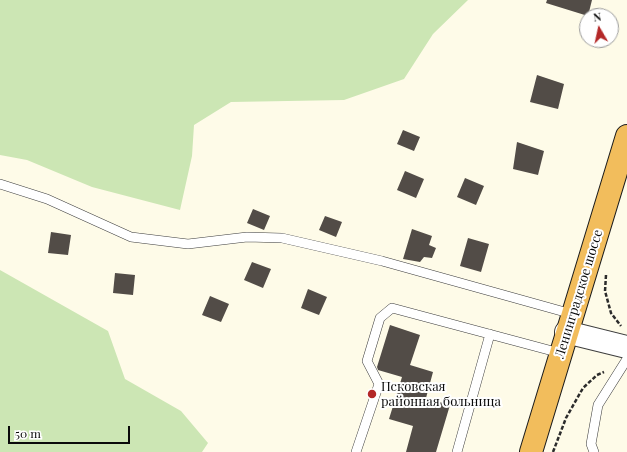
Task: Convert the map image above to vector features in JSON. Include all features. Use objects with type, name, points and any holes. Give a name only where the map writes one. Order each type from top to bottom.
[{"type":"highway","name":"Ленинградское шоссе","points":[[531,452],[627,136]]},
{"type":"street","points":[[569,323],[626,338]]},
{"type":"lane","points":[[0,184],[47,200],[131,237],[188,244],[247,237],[282,238],[382,261],[569,323]]},
{"type":"lane","points":[[356,452],[379,384],[367,361],[380,318],[392,308],[560,353]]},
{"type":"lane","points":[[457,452],[490,334]]},
{"type":"lane","points":[[594,452],[591,444],[598,405],[627,359]]},
{"type":"path","points":[[607,270],[605,291],[611,313],[626,338]]},
{"type":"path","points":[[553,452],[566,418],[583,388],[597,375],[610,370],[621,369]]},
{"type":"green space","points":[[0,0],[468,0],[433,34],[404,79],[344,100],[231,102],[194,125],[192,156],[180,210],[92,187],[27,160],[0,155]]},
{"type":"green space","points":[[0,270],[108,331],[125,379],[181,411],[208,443],[202,452],[0,452]]},
{"type":"building","points":[[547,0],[592,0],[590,8],[579,8],[579,13],[546,3]]},
{"type":"building","points":[[537,75],[564,84],[558,109],[530,102]]},
{"type":"building","points":[[403,130],[420,137],[414,151],[397,144]]},
{"type":"building","points":[[517,142],[544,151],[538,175],[513,169]]},
{"type":"building","points":[[405,171],[424,179],[416,198],[397,190]]},
{"type":"building","points":[[465,178],[484,186],[476,205],[457,197]]},
{"type":"building","points":[[253,209],[270,216],[264,230],[247,223]]},
{"type":"building","points":[[325,216],[342,222],[336,237],[319,230]]},
{"type":"building","points":[[412,229],[432,236],[429,245],[436,248],[432,258],[424,257],[420,262],[403,259]]},
{"type":"building","points":[[51,232],[71,235],[68,255],[48,253]]},
{"type":"building","points":[[468,238],[489,244],[481,272],[460,266]]},
{"type":"building","points":[[252,262],[271,269],[263,288],[244,280]]},
{"type":"building","points":[[115,273],[135,275],[133,295],[113,293]]},
{"type":"building","points":[[308,289],[327,297],[319,315],[301,308]]},
{"type":"building","points":[[210,296],[229,304],[221,322],[202,315]]},
{"type":"building","points":[[390,325],[420,335],[410,365],[433,372],[426,398],[450,405],[436,452],[406,452],[413,426],[389,419],[402,377],[378,370],[377,367]]},
{"type":"place","name":"Псковская районная больница","points":[[372,394]]}]
